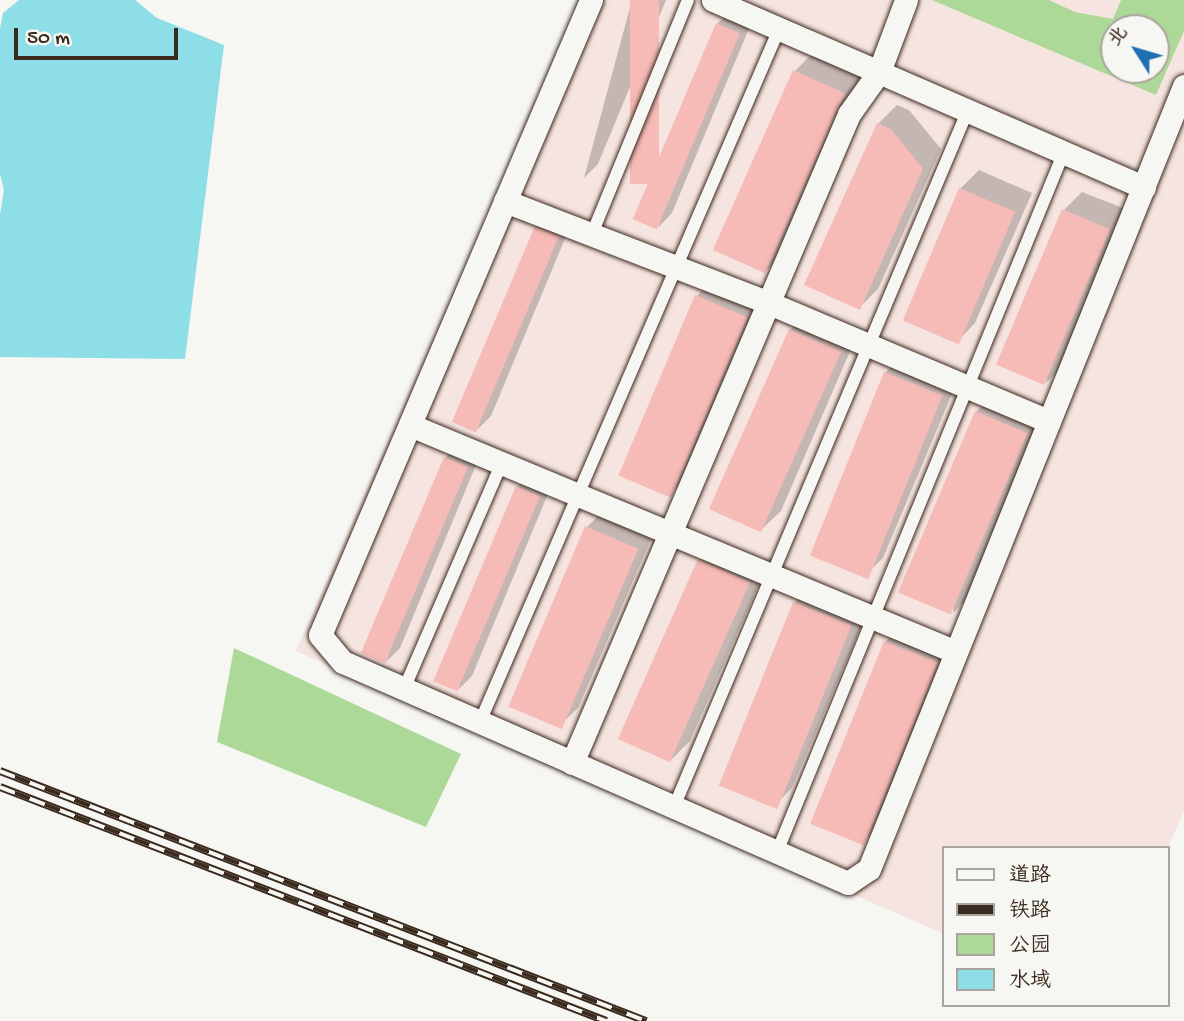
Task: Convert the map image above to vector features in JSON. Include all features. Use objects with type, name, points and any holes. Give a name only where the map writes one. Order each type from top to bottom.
[{"type":"street","points":[[591,0],[320,635],[343,663],[848,883],[869,869],[1184,86]]},
{"type":"street","points":[[713,0],[1143,187]]},
{"type":"street","points":[[572,763],[849,114],[879,72],[906,0]]},
{"type":"street","points":[[505,201],[769,303],[1049,421]]},
{"type":"street","points":[[410,425],[956,652]]},
{"type":"lane","points":[[592,234],[688,0]]},
{"type":"lane","points":[[480,722],[779,29]]},
{"type":"lane","points":[[674,807],[968,110]]},
{"type":"lane","points":[[777,852],[1064,152]]},
{"type":"lane","points":[[404,689],[502,463]]},
{"type":"shaded area","points":[[582,0],[1184,0],[1184,810],[1169,846],[942,846],[942,933],[296,651]]},
{"type":"green space","points":[[932,0],[1049,0],[1075,12],[1100,17],[1100,71]]},
{"type":"green space","points":[[1121,0],[1184,0],[1184,31],[1170,63],[1170,14],[1115,14]]},
{"type":"green space","points":[[1130,84],[1161,84],[1156,95]]},
{"type":"green space","points":[[234,648],[461,754],[426,827],[217,742]]},
{"type":"water","points":[[19,0],[135,0],[157,18],[224,45],[185,359],[0,357],[0,215],[4,190],[0,174],[0,29],[3,13]]},
{"type":"building","points":[[630,0],[659,0],[659,184],[630,184]]},
{"type":"building","points":[[716,23],[740,33],[657,229],[633,219]]},
{"type":"building","points":[[793,70],[845,93],[765,273],[713,250]]},
{"type":"building","points":[[877,123],[891,129],[923,169],[860,310],[804,285]]},
{"type":"building","points":[[959,188],[1015,212],[959,344],[903,321]]},
{"type":"building","points":[[1062,209],[1110,229],[1044,385],[996,365]]},
{"type":"building","points":[[535,226],[559,236],[476,432],[452,422]]},
{"type":"building","points":[[695,295],[747,317],[671,498],[618,475]]},
{"type":"building","points":[[789,329],[841,352],[761,532],[709,509]]},
{"type":"building","points":[[884,372],[942,396],[868,579],[810,556]]},
{"type":"building","points":[[975,411],[1027,433],[950,615],[898,592]]},
{"type":"building","points":[[444,457],[468,467],[385,663],[361,653]]},
{"type":"building","points":[[516,486],[540,496],[457,691],[433,681]]},
{"type":"building","points":[[585,526],[638,549],[562,729],[508,706]]},
{"type":"building","points":[[698,559],[750,582],[670,762],[618,739]]},
{"type":"building","points":[[793,602],[851,626],[777,809],[719,786]]},
{"type":"building","points":[[884,641],[938,663],[864,845],[810,824]]},
{"type":"railway","points":[[0,771],[646,1021]]},
{"type":"railway","points":[[0,787],[606,1021]]}]
